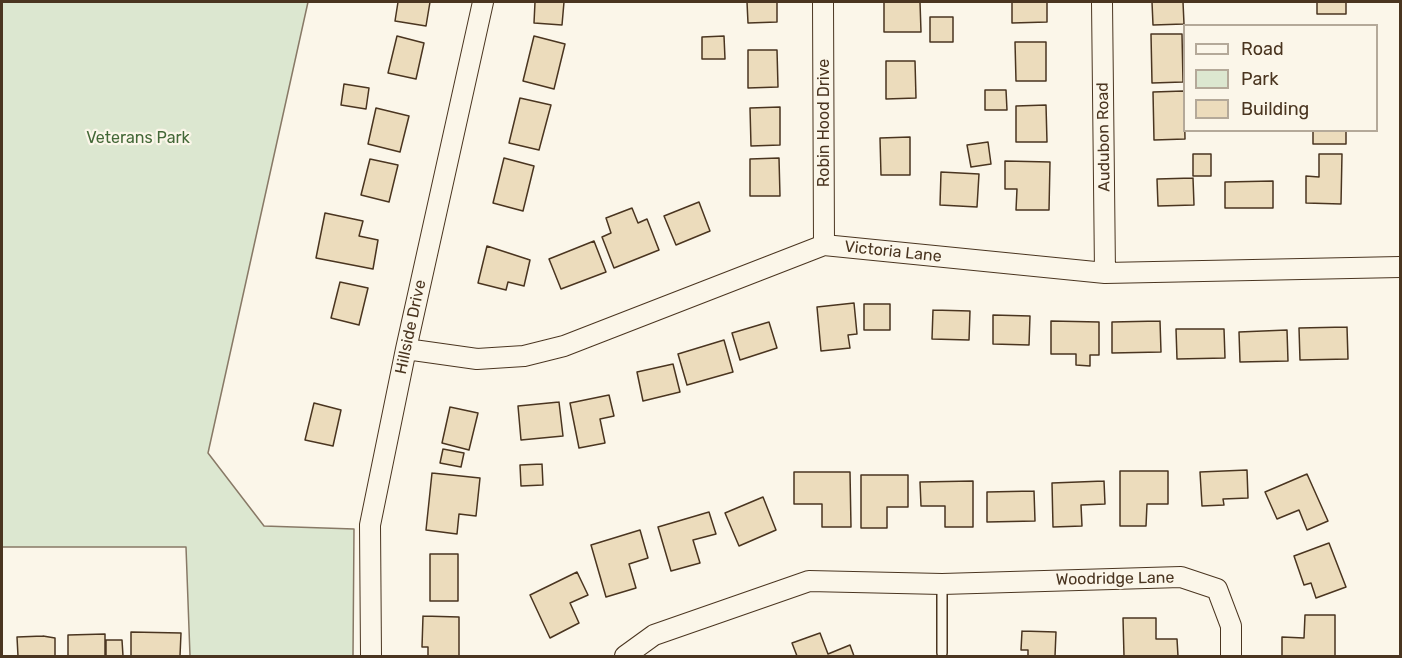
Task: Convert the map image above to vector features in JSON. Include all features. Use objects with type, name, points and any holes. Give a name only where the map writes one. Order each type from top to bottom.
[{"type":"street","name":"Hillside Drive","points":[[371,657],[370,525],[406,349],[483,2]]},
{"type":"street","name":"Robin Hood Drive","points":[[824,2],[824,245]]},
{"type":"street","name":"Audubon Road","points":[[1102,2],[1105,273]]},
{"type":"street","name":"Victoria Lane","points":[[406,349],[477,359],[524,356],[564,346],[824,245],[1105,273],[1401,267]]},
{"type":"street","name":"Woodridge Lane","points":[[625,657],[654,635],[809,581],[942,584],[1181,577],[1217,589],[1231,626],[1231,657]]},
{"type":"lane","points":[[942,584],[942,653]]},
{"type":"green space","name":"Veterans Park","points":[[2,2],[308,2],[208,453],[264,526],[354,529],[353,656],[190,656],[186,547],[2,547]]},
{"type":"building","points":[[398,2],[430,2],[426,26],[395,21]]},
{"type":"building","points":[[535,2],[564,2],[562,25],[534,23]]},
{"type":"building","points":[[747,2],[777,2],[777,22],[748,23]]},
{"type":"building","points":[[884,2],[920,2],[921,32],[884,32]]},
{"type":"building","points":[[1012,2],[1047,2],[1047,22],[1012,23]]},
{"type":"building","points":[[1152,2],[1183,2],[1184,24],[1153,25]]},
{"type":"building","points":[[1317,2],[1346,2],[1346,14],[1317,14]]},
{"type":"building","points":[[930,17],[953,17],[953,42],[930,42]]},
{"type":"building","points":[[1151,34],[1182,34],[1183,82],[1152,83]]},
{"type":"building","points":[[397,36],[424,43],[416,79],[388,73]]},
{"type":"building","points":[[534,36],[565,44],[554,89],[523,81]]},
{"type":"building","points":[[724,36],[725,59],[702,59],[702,37]]},
{"type":"building","points":[[1015,42],[1046,42],[1046,81],[1016,81]]},
{"type":"building","points":[[748,50],[777,50],[778,87],[748,88]]},
{"type":"building","points":[[886,61],[915,61],[916,98],[886,99]]},
{"type":"building","points":[[344,84],[369,88],[366,109],[341,105]]},
{"type":"building","points":[[985,90],[1006,90],[1007,110],[985,110]]},
{"type":"building","points":[[1183,91],[1185,139],[1154,140],[1153,92]]},
{"type":"building","points":[[520,98],[551,105],[539,150],[509,143]]},
{"type":"building","points":[[1046,105],[1047,142],[1016,142],[1016,106]]},
{"type":"building","points":[[780,107],[780,145],[751,146],[750,108]]},
{"type":"building","points":[[376,108],[409,116],[400,152],[368,144]]},
{"type":"building","points":[[1313,132],[1346,132],[1346,144],[1313,144]]},
{"type":"building","points":[[910,137],[910,175],[881,175],[880,138]]},
{"type":"building","points":[[988,142],[991,164],[971,167],[967,145]]},
{"type":"building","points":[[1193,154],[1211,154],[1211,176],[1193,176]]},
{"type":"building","points":[[1319,154],[1342,154],[1341,204],[1306,203],[1306,176],[1319,177]]},
{"type":"building","points":[[504,158],[534,166],[523,211],[493,203]]},
{"type":"building","points":[[779,158],[780,196],[750,196],[750,159]]},
{"type":"building","points":[[370,159],[398,165],[389,202],[361,195]]},
{"type":"building","points":[[1005,161],[1050,162],[1049,210],[1016,210],[1017,189],[1005,189]]},
{"type":"building","points":[[941,172],[979,174],[977,207],[940,205]]},
{"type":"building","points":[[1193,178],[1194,205],[1158,206],[1157,179]]},
{"type":"building","points":[[1273,181],[1273,208],[1225,208],[1225,182]]},
{"type":"building","points":[[699,202],[710,231],[676,245],[664,216]]},
{"type":"building","points":[[632,208],[638,223],[647,219],[659,250],[614,268],[602,237],[611,233],[606,218]]},
{"type":"building","points":[[325,213],[363,221],[359,236],[378,240],[373,269],[316,258]]},
{"type":"building","points":[[594,241],[606,272],[561,289],[549,259]]},
{"type":"building","points":[[487,246],[530,260],[524,286],[508,282],[506,290],[478,283]]},
{"type":"building","points":[[340,282],[368,288],[359,325],[331,318]]},
{"type":"building","points":[[854,303],[857,334],[848,335],[850,348],[821,351],[817,307]]},
{"type":"building","points":[[864,304],[890,304],[890,330],[864,330]]},
{"type":"building","points":[[933,310],[970,311],[969,340],[932,339]]},
{"type":"building","points":[[993,315],[1030,316],[1029,345],[993,344]]},
{"type":"building","points":[[1051,321],[1099,322],[1099,355],[1090,355],[1090,366],[1076,365],[1076,354],[1051,354]]},
{"type":"building","points":[[1160,321],[1161,352],[1112,353],[1112,322]]},
{"type":"building","points":[[769,322],[777,348],[740,360],[732,333]]},
{"type":"building","points":[[1347,327],[1348,359],[1300,360],[1299,328]]},
{"type":"building","points":[[1176,329],[1224,329],[1225,358],[1177,359]]},
{"type":"building","points":[[1287,330],[1288,361],[1240,362],[1239,332]]},
{"type":"building","points":[[724,340],[733,372],[687,385],[678,354]]},
{"type":"building","points":[[673,364],[680,392],[643,401],[637,372]]},
{"type":"building","points":[[609,395],[614,416],[600,419],[605,443],[579,448],[570,403]]},
{"type":"building","points":[[559,402],[563,436],[521,440],[518,406]]},
{"type":"building","points":[[314,403],[341,410],[333,446],[305,440]]},
{"type":"building","points":[[450,407],[478,413],[469,450],[442,443]]},
{"type":"building","points":[[443,449],[464,453],[461,467],[440,463]]},
{"type":"building","points":[[542,464],[543,485],[521,486],[520,465]]},
{"type":"building","points":[[1247,470],[1248,498],[1223,499],[1224,505],[1202,506],[1200,472]]},
{"type":"building","points":[[1120,471],[1168,471],[1168,504],[1147,504],[1146,526],[1120,526]]},
{"type":"building","points":[[794,472],[850,472],[851,527],[822,527],[822,504],[794,504]]},
{"type":"building","points":[[432,473],[480,478],[476,516],[459,514],[457,534],[426,530]]},
{"type":"building","points":[[1307,474],[1328,521],[1307,530],[1299,510],[1277,519],[1265,492]]},
{"type":"building","points":[[861,475],[908,475],[908,507],[887,507],[887,528],[861,528]]},
{"type":"building","points":[[973,481],[973,527],[945,527],[945,506],[921,506],[920,482]]},
{"type":"building","points":[[1104,481],[1105,504],[1081,505],[1082,526],[1053,527],[1052,483]]},
{"type":"building","points":[[1034,491],[1035,521],[987,522],[987,492]]},
{"type":"building","points":[[763,497],[776,530],[739,546],[725,513]]},
{"type":"building","points":[[709,512],[716,534],[693,540],[700,563],[671,571],[658,527]]},
{"type":"building","points":[[640,530],[648,558],[629,564],[636,588],[606,597],[591,545]]},
{"type":"building","points":[[1329,543],[1346,587],[1316,598],[1311,583],[1304,585],[1294,556]]},
{"type":"building","points":[[430,554],[458,554],[458,601],[430,601]]},
{"type":"building","points":[[577,572],[588,595],[570,603],[579,623],[550,638],[530,595]]},
{"type":"building","points":[[1305,615],[1335,615],[1335,656],[1282,656],[1282,637],[1304,638]]},
{"type":"building","points":[[423,616],[459,617],[459,656],[428,656],[428,647],[422,647]]},
{"type":"building","points":[[1123,618],[1156,618],[1156,639],[1177,639],[1178,656],[1124,656]]},
{"type":"building","points":[[1022,631],[1056,632],[1055,656],[1028,656],[1028,650],[1021,650]]},
{"type":"building","points":[[131,632],[181,633],[180,656],[131,656]]},
{"type":"building","points":[[820,633],[828,654],[850,645],[854,656],[797,656],[792,643]]},
{"type":"building","points":[[105,634],[105,656],[68,656],[68,635]]},
{"type":"building","points":[[17,637],[55,638],[55,656],[18,656]]},
{"type":"building","points":[[106,640],[122,640],[123,656],[106,656]]}]
